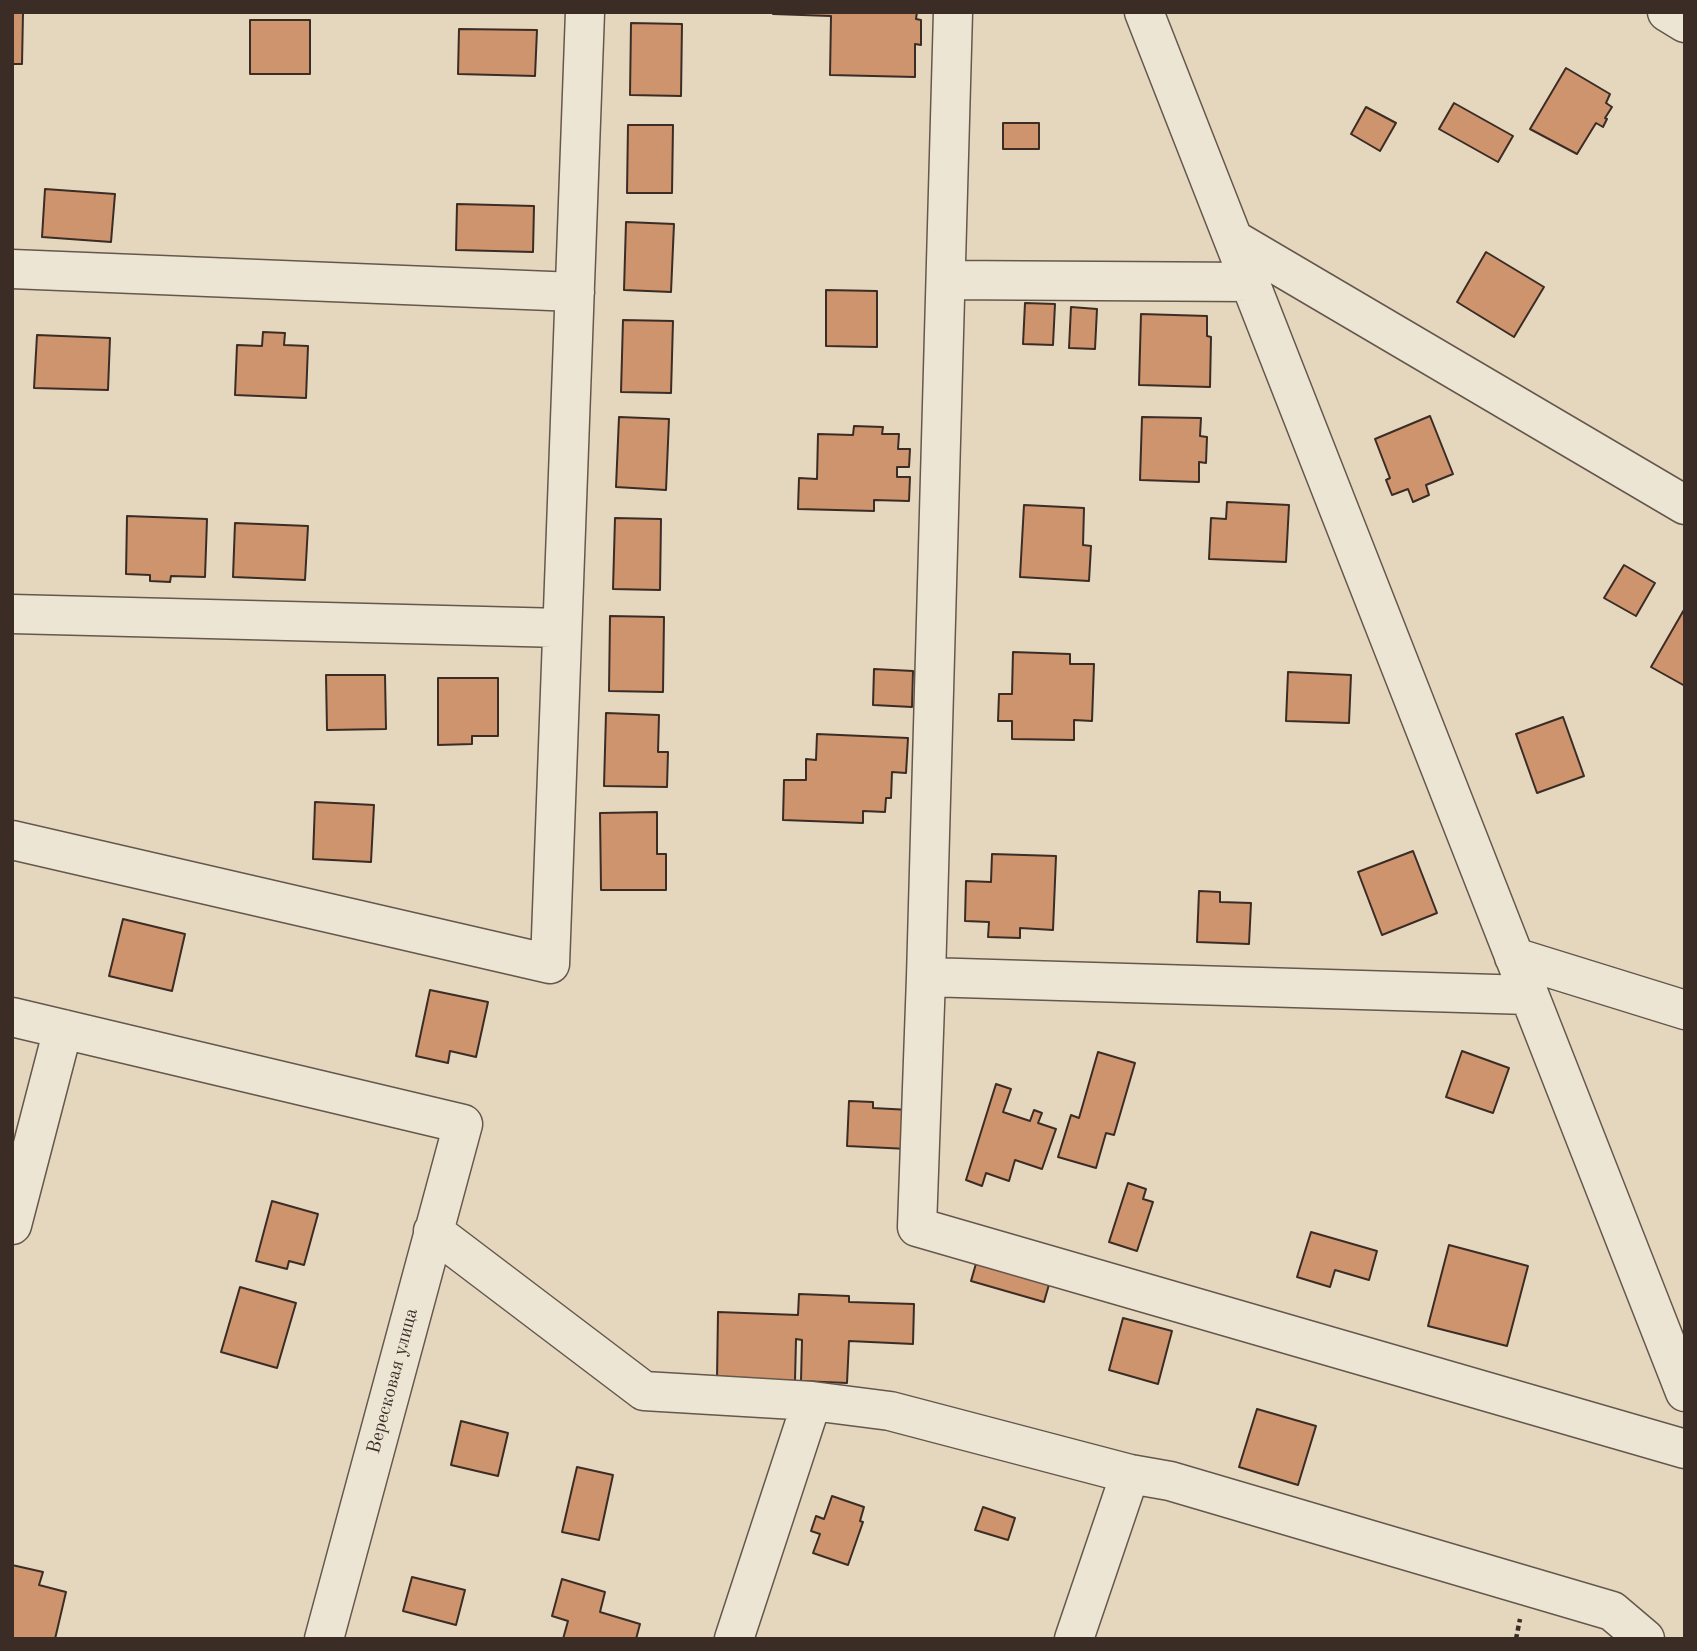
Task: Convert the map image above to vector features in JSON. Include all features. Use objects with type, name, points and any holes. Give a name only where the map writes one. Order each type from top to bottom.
[{"type":"street","points":[[12,840],[550,964],[585,12]]},
{"type":"street","points":[[953,12],[917,1227],[1685,1449]]},
{"type":"street","points":[[1144,12],[1685,1392]]},
{"type":"street","points":[[1667,12],[1685,23]]},
{"type":"street","points":[[1233,239],[1685,505]]},
{"type":"street","points":[[12,270],[575,292]]},
{"type":"street","points":[[946,281],[1249,282]]},
{"type":"street","points":[[12,614],[562,628]]},
{"type":"street","points":[[1514,957],[1685,1010]]},
{"type":"street","points":[[926,977],[1529,995]]},
{"type":"street","points":[[12,1017],[64,1029],[12,1225]]},
{"type":"street","name":"Вересковая улица","points":[[64,1029],[463,1124],[324,1639]]},
{"type":"street","points":[[433,1231],[644,1391],[812,1401],[890,1411],[1130,1474],[1170,1480],[1612,1611],[1645,1639]]},
{"type":"street","points":[[734,1639],[812,1401]]},
{"type":"street","points":[[1074,1639],[1130,1474]]},
{"type":"building","points":[[773,12],[917,12],[916,19],[921,20],[921,45],[915,44],[915,77],[830,75],[831,16]]},
{"type":"building","points":[[12,13],[23,13],[22,64],[12,64]]},
{"type":"building","points":[[250,20],[310,20],[310,74],[250,74]]},
{"type":"building","points":[[631,23],[682,24],[681,96],[630,95]]},
{"type":"building","points":[[459,29],[537,30],[535,76],[458,74]]},
{"type":"building","points":[[1566,68],[1610,94],[1606,103],[1612,107],[1603,127],[1596,123],[1577,154],[1530,129]]},
{"type":"building","points":[[1454,103],[1513,136],[1498,162],[1439,129]]},
{"type":"building","points":[[1366,107],[1396,123],[1380,151],[1351,134]]},
{"type":"building","points":[[1003,123],[1039,123],[1039,149],[1003,149]]},
{"type":"building","points":[[628,125],[673,125],[672,193],[627,193]]},
{"type":"building","points":[[45,189],[115,194],[111,242],[42,237]]},
{"type":"building","points":[[457,204],[534,206],[533,252],[456,250]]},
{"type":"building","points":[[626,222],[674,224],[671,292],[624,290]]},
{"type":"building","points":[[1486,252],[1544,287],[1514,337],[1457,302]]},
{"type":"building","points":[[826,290],[877,291],[877,347],[826,346]]},
{"type":"building","points":[[1025,303],[1055,304],[1053,345],[1023,344]]},
{"type":"building","points":[[1071,307],[1097,309],[1095,349],[1069,348]]},
{"type":"building","points":[[1141,314],[1207,316],[1207,336],[1211,337],[1210,387],[1139,385]]},
{"type":"building","points":[[623,320],[673,321],[671,393],[621,392]]},
{"type":"building","points":[[263,332],[285,333],[284,345],[308,346],[306,398],[235,395],[237,345],[262,346]]},
{"type":"building","points":[[37,335],[110,338],[108,390],[34,388]]},
{"type":"building","points":[[1430,416],[1453,474],[1426,485],[1429,495],[1413,502],[1408,489],[1392,495],[1386,480],[1390,478],[1375,439]]},
{"type":"building","points":[[619,417],[669,419],[666,490],[616,487]]},
{"type":"building","points":[[1142,417],[1201,418],[1200,436],[1207,437],[1206,463],[1199,462],[1199,482],[1140,480]]},
{"type":"building","points":[[854,426],[883,427],[882,434],[899,434],[898,449],[910,449],[909,467],[897,467],[897,477],[910,477],[909,501],[874,500],[874,511],[798,509],[799,478],[817,479],[818,434],[853,435]]},
{"type":"building","points":[[1227,502],[1289,505],[1286,562],[1209,559],[1211,518],[1226,519]]},
{"type":"building","points":[[1024,505],[1084,508],[1083,545],[1091,546],[1089,581],[1020,577]]},
{"type":"building","points":[[127,516],[207,519],[205,577],[171,576],[170,582],[150,581],[150,575],[126,574]]},
{"type":"building","points":[[615,518],[661,519],[660,590],[613,589]]},
{"type":"building","points":[[235,523],[308,526],[305,580],[233,577]]},
{"type":"building","points":[[1624,565],[1655,583],[1636,616],[1604,598]]},
{"type":"building","points":[[1685,608],[1685,686],[1651,667]]},
{"type":"building","points":[[610,616],[664,617],[663,692],[609,691]]},
{"type":"building","points":[[1013,652],[1070,654],[1070,664],[1094,664],[1092,721],[1074,720],[1074,740],[1012,739],[1012,721],[998,721],[999,694],[1012,694]]},
{"type":"building","points":[[874,669],[913,671],[912,707],[873,705]]},
{"type":"building","points":[[1288,672],[1351,675],[1349,723],[1286,721]]},
{"type":"building","points":[[326,675],[385,675],[386,729],[327,730]]},
{"type":"building","points":[[438,678],[498,678],[498,736],[472,736],[472,744],[438,745]]},
{"type":"building","points":[[606,713],[659,715],[658,752],[668,752],[667,787],[604,786]]},
{"type":"building","points":[[1563,717],[1584,776],[1537,793],[1516,734]]},
{"type":"building","points":[[817,734],[908,738],[906,773],[892,772],[891,798],[886,798],[885,812],[863,811],[863,823],[783,820],[784,780],[806,780],[806,759],[816,760]]},
{"type":"building","points":[[315,802],[374,805],[371,862],[313,859]]},
{"type":"building","points":[[657,812],[657,854],[666,854],[666,890],[601,890],[600,813]]},
{"type":"building","points":[[1413,851],[1437,913],[1382,935],[1358,872]]},
{"type":"building","points":[[992,854],[1056,856],[1053,930],[1020,928],[1020,938],[988,937],[989,922],[965,921],[966,881],[991,882]]},
{"type":"building","points":[[1199,891],[1220,892],[1220,902],[1251,903],[1249,944],[1197,942]]},
{"type":"building","points":[[123,919],[185,934],[172,991],[109,976]]},
{"type":"building","points":[[430,990],[488,1002],[476,1057],[450,1051],[448,1063],[416,1056]]},
{"type":"building","points":[[1462,1051],[1509,1068],[1493,1113],[1446,1097]]},
{"type":"building","points":[[1098,1052],[1135,1063],[1114,1135],[1106,1133],[1096,1168],[1058,1157],[1071,1115],[1079,1118]]},
{"type":"building","points":[[996,1084],[1011,1089],[1003,1112],[1030,1121],[1034,1110],[1042,1113],[1038,1123],[1056,1129],[1042,1169],[1015,1160],[1009,1181],[986,1173],[982,1186],[966,1180]]},
{"type":"building","points":[[849,1101],[873,1102],[873,1108],[910,1110],[908,1149],[847,1146]]},
{"type":"building","points":[[1128,1183],[1146,1189],[1143,1199],[1153,1202],[1137,1251],[1109,1242]]},
{"type":"building","points":[[272,1201],[318,1214],[304,1265],[289,1261],[287,1269],[256,1261]]},
{"type":"building","points":[[1311,1232],[1377,1251],[1369,1280],[1335,1270],[1330,1287],[1297,1277]]},
{"type":"building","points":[[1449,1245],[1528,1266],[1507,1346],[1428,1326]]},
{"type":"building","points":[[979,1253],[1052,1274],[1044,1302],[971,1281]]},
{"type":"building","points":[[240,1287],[296,1303],[277,1368],[221,1352]]},
{"type":"building","points":[[799,1294],[849,1296],[849,1302],[914,1304],[913,1344],[849,1341],[847,1383],[801,1381],[802,1340],[796,1339],[795,1381],[717,1379],[718,1312],[798,1315]]},
{"type":"building","points":[[1123,1318],[1172,1331],[1158,1384],[1109,1370]]},
{"type":"building","points":[[1257,1409],[1316,1426],[1298,1485],[1239,1467]]},
{"type":"building","points":[[461,1421],[508,1433],[498,1476],[451,1465]]},
{"type":"building","points":[[577,1467],[613,1475],[599,1540],[562,1532]]},
{"type":"building","points":[[832,1496],[864,1507],[860,1521],[863,1522],[848,1565],[813,1553],[820,1534],[811,1531],[816,1516],[824,1519]]},
{"type":"building","points":[[983,1507],[1015,1518],[1008,1540],[975,1530]]},
{"type":"building","points":[[12,1565],[43,1572],[39,1585],[66,1592],[55,1639],[12,1639]]},
{"type":"building","points":[[412,1577],[465,1590],[456,1625],[403,1611]]},
{"type":"building","points":[[562,1579],[605,1592],[600,1612],[640,1624],[636,1639],[563,1639],[568,1621],[552,1616]]}]
